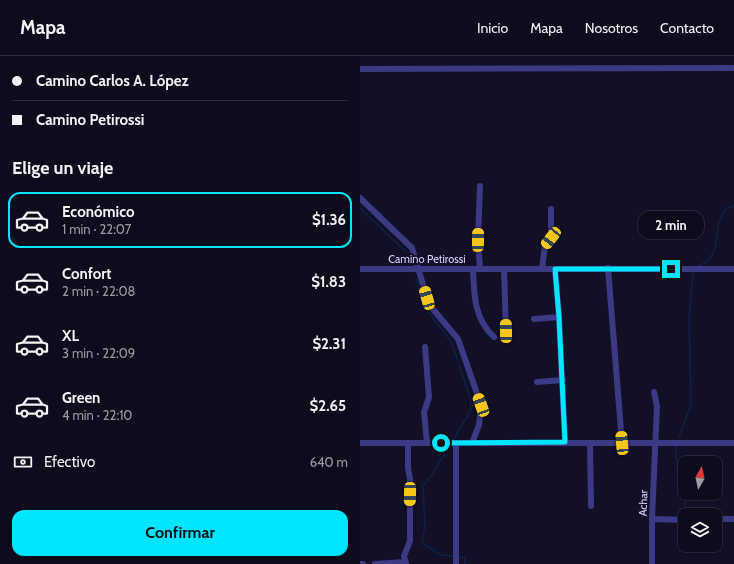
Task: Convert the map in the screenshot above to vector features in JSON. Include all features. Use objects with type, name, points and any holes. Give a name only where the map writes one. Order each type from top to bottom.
[{"type":"street","points":[[360,69],[734,68]]},
{"type":"street","points":[[480,186],[478,240],[480,269]]},
{"type":"street","points":[[360,198],[412,248],[432,308],[458,339],[481,405],[480,420],[472,443]]},
{"type":"street","points":[[542,269],[545,245],[551,238],[551,209]]},
{"type":"street","points":[[608,268],[622,443]]},
{"type":"street","name":"Camino Petirossi","points":[[360,269],[734,269]]},
{"type":"street","points":[[473,269],[475,297],[480,320],[494,336]]},
{"type":"street","points":[[504,269],[506,331]]},
{"type":"street","points":[[555,269],[563,380],[565,442]]},
{"type":"street","points":[[534,319],[559,317]]},
{"type":"street","points":[[425,347],[429,397],[424,412],[427,443]]},
{"type":"street","points":[[537,382],[563,380]]},
{"type":"street","name":"Achar","points":[[652,564],[652,519],[657,406],[654,392]]},
{"type":"street","points":[[360,443],[734,443]]},
{"type":"street","points":[[375,564],[406,563],[404,556],[410,540],[410,479],[408,468],[408,443]]},
{"type":"street","points":[[456,443],[456,564]]},
{"type":"street","points":[[590,443],[591,506]]},
{"type":"street","points":[[652,519],[678,520]]},
{"type":"street","points":[[722,519],[734,519]]},
{"type":"waterway","points":[[696,267],[709,261],[715,248],[719,221],[725,209],[734,206]]},
{"type":"waterway","points":[[360,208],[407,253]]},
{"type":"waterway","points":[[678,439],[691,405],[689,319],[693,273]]},
{"type":"waterway","points":[[416,279],[425,308],[451,341],[470,397],[471,410],[453,440]]},
{"type":"waterway","points":[[450,446],[423,486],[425,525],[422,543],[441,555],[452,556]]},
{"type":"waterway","points":[[676,446],[678,481]]},
{"type":"waterway","points":[[685,500],[685,508]]},
{"type":"waterway","points":[[460,557],[465,558],[465,564]]},
{"type":"route","points":[[441,443],[565,442],[563,380],[555,269],[671,269]]}]
